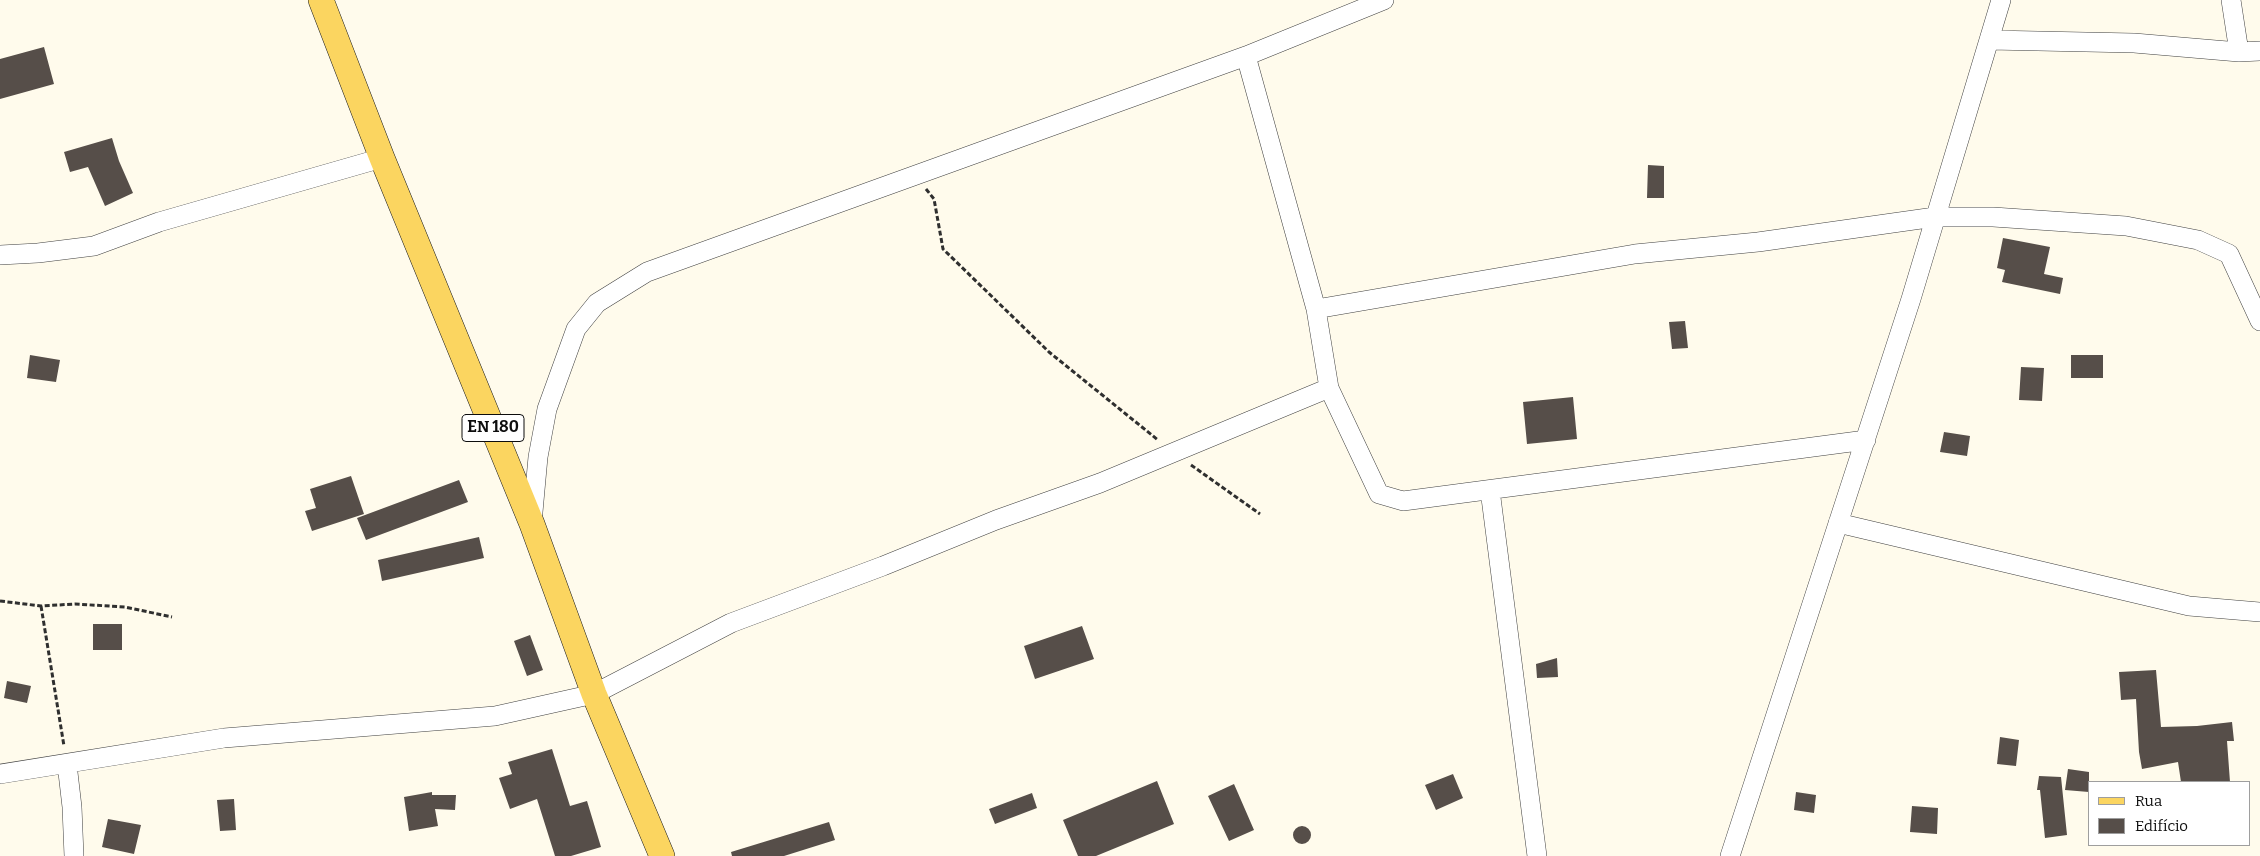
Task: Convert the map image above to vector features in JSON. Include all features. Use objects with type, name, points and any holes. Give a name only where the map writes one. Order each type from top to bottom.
[{"type":"main road","name":"EN 180","points":[[321,0],[382,158],[532,524],[594,694],[662,856]]},
{"type":"street","points":[[532,524],[538,457],[547,409],[576,329],[597,303],[647,272],[1246,56],[1384,0]]},
{"type":"street","points":[[1730,856],[1912,298],[2001,0]]},
{"type":"street","points":[[2231,0],[2239,52]]},
{"type":"street","points":[[1990,40],[2134,43],[2239,52],[2260,51]]},
{"type":"street","points":[[1246,56],[1316,309],[1329,388],[1379,494],[1403,501],[1866,440]]},
{"type":"street","points":[[0,255],[38,253],[94,246],[159,222],[382,158]]},
{"type":"street","points":[[1316,309],[1635,254],[1758,242],[1935,217],[1993,217],[2126,226],[2198,240],[2229,254],[2259,318]]},
{"type":"street","points":[[0,774],[224,738],[495,716],[594,694],[731,623],[1174,454],[1329,388]]},
{"type":"street","points":[[1490,490],[1537,856]]},
{"type":"street","points":[[1838,523],[2189,606],[2260,612]]},
{"type":"street","points":[[67,764],[72,808],[74,856]]},
{"type":"path","points":[[914,175],[934,200],[944,249],[1049,352],[1174,454],[1260,514]]},
{"type":"path","points":[[0,601],[41,606],[75,604],[125,607],[172,617]]},
{"type":"path","points":[[41,606],[67,764]]},
{"type":"building","points":[[44,47],[54,84],[0,99],[0,59]]},
{"type":"building","points":[[112,138],[119,161],[133,193],[105,206],[88,167],[70,172],[64,152]]},
{"type":"building","points":[[1648,165],[1664,166],[1664,198],[1647,198]]},
{"type":"building","points":[[2003,238],[2050,247],[2044,274],[2063,278],[2060,294],[2002,282],[2005,270],[1997,268]]},
{"type":"building","points":[[1685,321],[1688,348],[1672,349],[1669,322]]},
{"type":"building","points":[[30,355],[60,360],[56,382],[27,378]]},
{"type":"building","points":[[2071,355],[2103,355],[2103,378],[2071,378]]},
{"type":"building","points":[[2021,367],[2044,368],[2042,401],[2019,400]]},
{"type":"building","points":[[1573,397],[1577,439],[1527,444],[1523,402]]},
{"type":"building","points":[[1944,432],[1970,436],[1967,456],[1940,452]]},
{"type":"building","points":[[351,476],[364,514],[312,531],[305,511],[316,508],[310,489]]},
{"type":"building","points":[[459,480],[468,502],[366,540],[357,518]]},
{"type":"building","points":[[479,537],[484,558],[382,581],[378,560]]},
{"type":"building","points":[[93,624],[122,624],[122,650],[93,650]]},
{"type":"building","points":[[1082,626],[1094,659],[1035,679],[1024,646]]},
{"type":"building","points":[[530,635],[543,670],[527,676],[514,641]]},
{"type":"building","points":[[1557,658],[1558,677],[1537,678],[1536,664]]},
{"type":"building","points":[[2156,670],[2161,727],[2197,726],[2232,722],[2234,741],[2227,741],[2230,781],[2181,781],[2178,762],[2142,769],[2139,752],[2136,699],[2121,700],[2119,672]]},
{"type":"building","points":[[7,681],[31,686],[27,703],[4,698]]},
{"type":"building","points":[[2000,737],[2019,740],[2016,766],[1997,764]]},
{"type":"building","points":[[552,749],[570,806],[587,801],[601,847],[571,856],[555,856],[537,799],[510,809],[499,778],[512,774],[508,762]]},
{"type":"building","points":[[2068,769],[2089,772],[2088,792],[2065,790]]},
{"type":"building","points":[[1453,774],[1463,798],[1436,810],[1425,785]]},
{"type":"building","points":[[2039,776],[2061,777],[2067,835],[2045,838],[2040,790],[2037,790]]},
{"type":"building","points":[[1157,781],[1174,824],[1096,856],[1078,856],[1063,820]]},
{"type":"building","points":[[1234,784],[1254,830],[1229,841],[1208,796]]},
{"type":"building","points":[[432,792],[432,795],[456,795],[455,810],[435,809],[438,826],[409,831],[404,797]]},
{"type":"building","points":[[1796,792],[1816,795],[1814,813],[1794,810]]},
{"type":"building","points":[[1032,793],[1037,808],[995,824],[989,809]]},
{"type":"building","points":[[234,799],[236,830],[220,831],[217,800]]},
{"type":"building","points":[[1912,806],[1938,808],[1937,834],[1910,832]]},
{"type":"building","points":[[108,819],[141,825],[134,854],[102,847]]},
{"type":"building","points":[[829,822],[835,840],[784,856],[732,856],[731,852]]},
{"type":"building","points":[[1302,826],[1308,829],[1311,835],[1308,841],[1302,844],[1296,841],[1293,835],[1296,829]]}]
